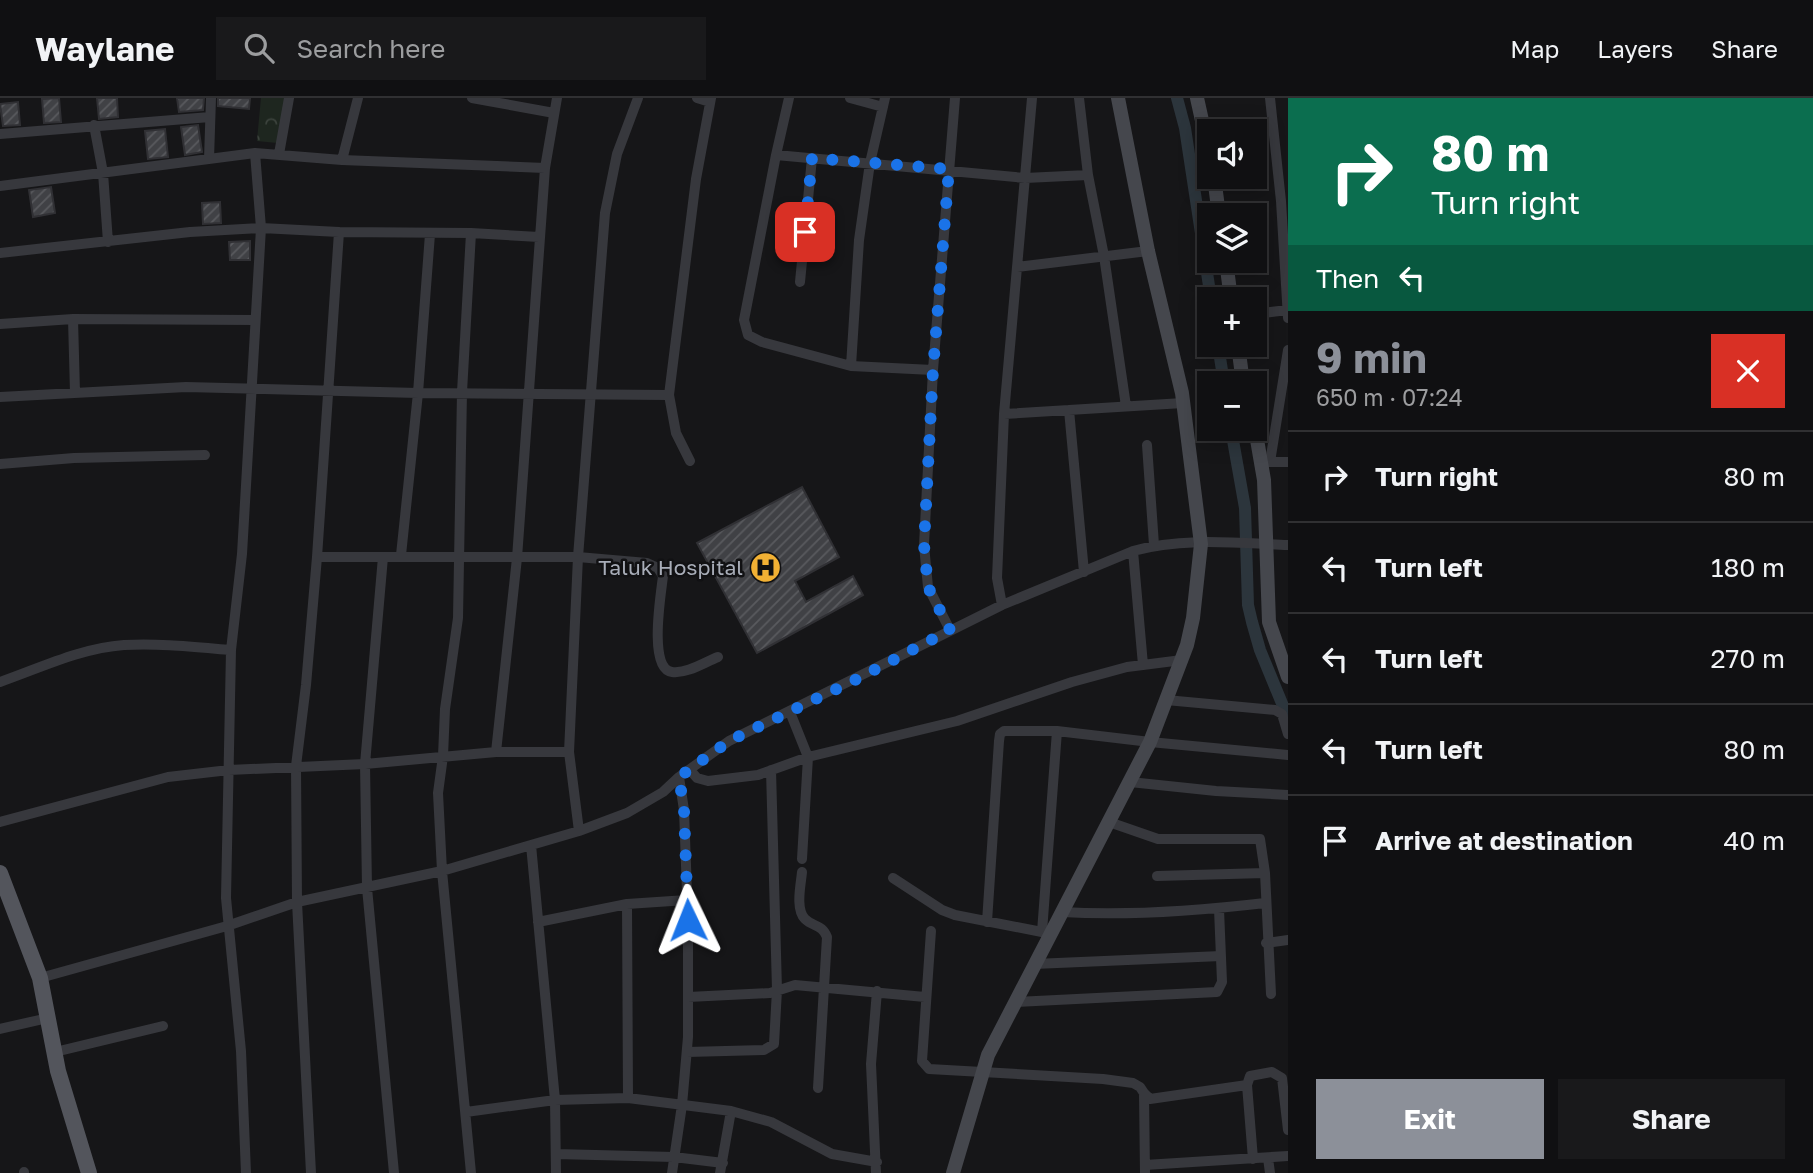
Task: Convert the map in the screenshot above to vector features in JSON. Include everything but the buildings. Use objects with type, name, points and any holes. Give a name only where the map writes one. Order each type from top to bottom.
[{"type":"main road","points":[[0,873],[40,978],[58,1071],[89,1173]]},
{"type":"street","points":[[209,159],[211,98]]},
{"type":"street","points":[[279,154],[289,98]]},
{"type":"street","points":[[342,160],[358,98]]},
{"type":"street","points":[[472,98],[554,113]]},
{"type":"street","points":[[496,751],[517,558],[545,168],[557,98]]},
{"type":"street","points":[[579,831],[569,752],[578,557],[605,213],[617,154],[638,98]]},
{"type":"street","points":[[690,461],[676,433],[669,395],[696,179],[711,100],[697,98]]},
{"type":"street","points":[[789,98],[744,320],[745,328],[754,339],[851,366],[933,370]]},
{"type":"street","points":[[850,98],[884,102],[870,163],[859,240],[851,366]]},
{"type":"street","points":[[950,630],[928,587],[924,545],[933,370],[955,98]]},
{"type":"street","points":[[1002,605],[997,578],[1004,414],[1032,98]]},
{"type":"street","points":[[1079,98],[1088,175],[1104,256],[1126,407]]},
{"type":"street","points":[[953,1173],[982,1071],[1034,964],[1046,933],[1062,912],[1150,743],[1182,660],[1207,543],[1183,403],[1118,98]]},
{"type":"street","points":[[1197,98],[1202,119]]},
{"type":"street","points":[[1270,98],[1285,200],[1288,318]]},
{"type":"street","points":[[0,134],[210,117]]},
{"type":"street","points":[[94,125],[103,173],[108,242]]},
{"type":"street","points":[[246,1173],[241,1051],[227,926],[231,650],[242,554],[261,228],[255,153]]},
{"type":"street","points":[[0,186],[255,153],[342,160],[545,168]]},
{"type":"street","points":[[776,155],[1025,177],[1088,175]]},
{"type":"street","points":[[800,282],[812,158]]},
{"type":"street","points":[[0,253],[190,232],[261,228],[539,237]]},
{"type":"street","points":[[311,1173],[297,902],[296,766],[317,557],[339,232]]},
{"type":"street","points":[[471,233],[462,392],[458,618],[445,709],[438,793],[442,871],[471,1173]]},
{"type":"street","points":[[401,555],[418,393],[430,234]]},
{"type":"street","points":[[1017,267],[1149,251]]},
{"type":"street","points":[[1267,312],[1287,310]]},
{"type":"street","points":[[0,324],[73,319],[255,320]]},
{"type":"street","points":[[73,319],[75,393]]},
{"type":"street","points":[[1288,350],[1286,382],[1266,462],[1261,544],[1269,622],[1288,677]]},
{"type":"street","points":[[0,397],[186,387],[591,396],[669,395]]},
{"type":"street","points":[[1004,414],[1183,403]]},
{"type":"street","points":[[1069,410],[1084,572]]},
{"type":"street","points":[[1259,441],[1266,462]]},
{"type":"street","points":[[1147,444],[1154,545]]},
{"type":"street","points":[[0,464],[74,458],[205,455]]},
{"type":"street","points":[[1266,462],[1288,462]]},
{"type":"street","points":[[40,978],[227,926],[297,902],[442,871],[579,831],[626,813],[663,792],[729,741],[1002,605],[1133,551],[1154,545],[1288,545]]},
{"type":"street","points":[[1133,551],[1143,665]]},
{"type":"street","points":[[317,557],[578,557],[647,563],[658,568],[663,576],[658,654],[666,670],[681,672],[718,657]]},
{"type":"street","points":[[383,557],[365,764],[367,888],[394,1173]]},
{"type":"street","points":[[0,682],[72,656],[123,645],[231,650]]},
{"type":"street","points":[[690,770],[697,778],[708,781],[758,775],[808,757],[957,721],[1072,682],[1143,665],[1182,660]]},
{"type":"street","points":[[1166,700],[1275,710],[1282,714],[1288,734]]},
{"type":"street","points":[[790,712],[808,757],[802,859]]},
{"type":"street","points":[[987,922],[1000,734],[1004,731],[1057,731],[1150,743],[1288,755]]},
{"type":"street","points":[[1046,933],[1057,731]]},
{"type":"street","points":[[0,822],[168,777],[229,770],[365,764],[496,751],[569,752]]},
{"type":"street","points":[[687,1052],[769,1049],[775,1040],[777,990],[771,770]]},
{"type":"street","points":[[672,1173],[687,1052],[688,996],[684,810],[679,777]]},
{"type":"street","points":[[1130,782],[1216,791],[1288,794]]},
{"type":"street","points":[[1110,822],[1158,839],[1257,838],[1262,844],[1265,873],[1270,994]]},
{"type":"street","points":[[531,845],[555,1100],[556,1173]]},
{"type":"street","points":[[802,872],[801,913],[806,920],[820,926],[827,937],[818,1088]]},
{"type":"street","points":[[1157,876],[1265,873]]},
{"type":"street","points":[[893,878],[942,910],[1046,933]]},
{"type":"street","points":[[538,922],[627,904],[687,900]]},
{"type":"street","points":[[1062,912],[1113,915],[1219,909],[1265,903]]},
{"type":"street","points":[[627,904],[628,1098]]},
{"type":"street","points":[[1014,1002],[1217,992],[1222,986],[1219,909]]},
{"type":"street","points":[[931,931],[922,1061],[929,1069],[1124,1081],[1140,1087],[1150,1099],[1247,1085]]},
{"type":"street","points":[[1266,943],[1288,940]]},
{"type":"street","points":[[1034,964],[1221,956]]},
{"type":"street","points":[[688,996],[770,993],[795,985],[925,997]]},
{"type":"street","points":[[876,1173],[871,1064],[877,991]]},
{"type":"street","points":[[0,1029],[48,1018]]},
{"type":"street","points":[[55,1052],[163,1026]]},
{"type":"street","points":[[1253,1160],[1247,1085],[1253,1074],[1279,1074],[1283,1081],[1288,1130]]},
{"type":"street","points":[[1144,1093],[1145,1169],[1288,1156]]},
{"type":"street","points":[[466,1112],[555,1100],[628,1098],[731,1111],[771,1122],[832,1154],[877,1162]]},
{"type":"street","points":[[556,1154],[674,1157],[722,1168],[731,1111]]},
{"type":"street","points":[[1268,1158],[1270,1173]]},
{"type":"green space","points":[[261,98],[287,98],[278,143],[257,141]]},
{"type":"waterway","points":[[1177,98],[1185,128],[1209,287]]},
{"type":"waterway","points":[[1220,357],[1222,371]]},
{"type":"waterway","points":[[1233,441],[1245,508],[1248,605],[1260,650],[1288,718]]},
{"type":"place","name":"Taluk Hospital","points":[[766,567]]},
{"type":"route","points":[[688,920],[684,810],[679,777],[729,741],[950,630],[928,587],[924,545],[933,370],[949,169],[812,158],[805,232]]}]
